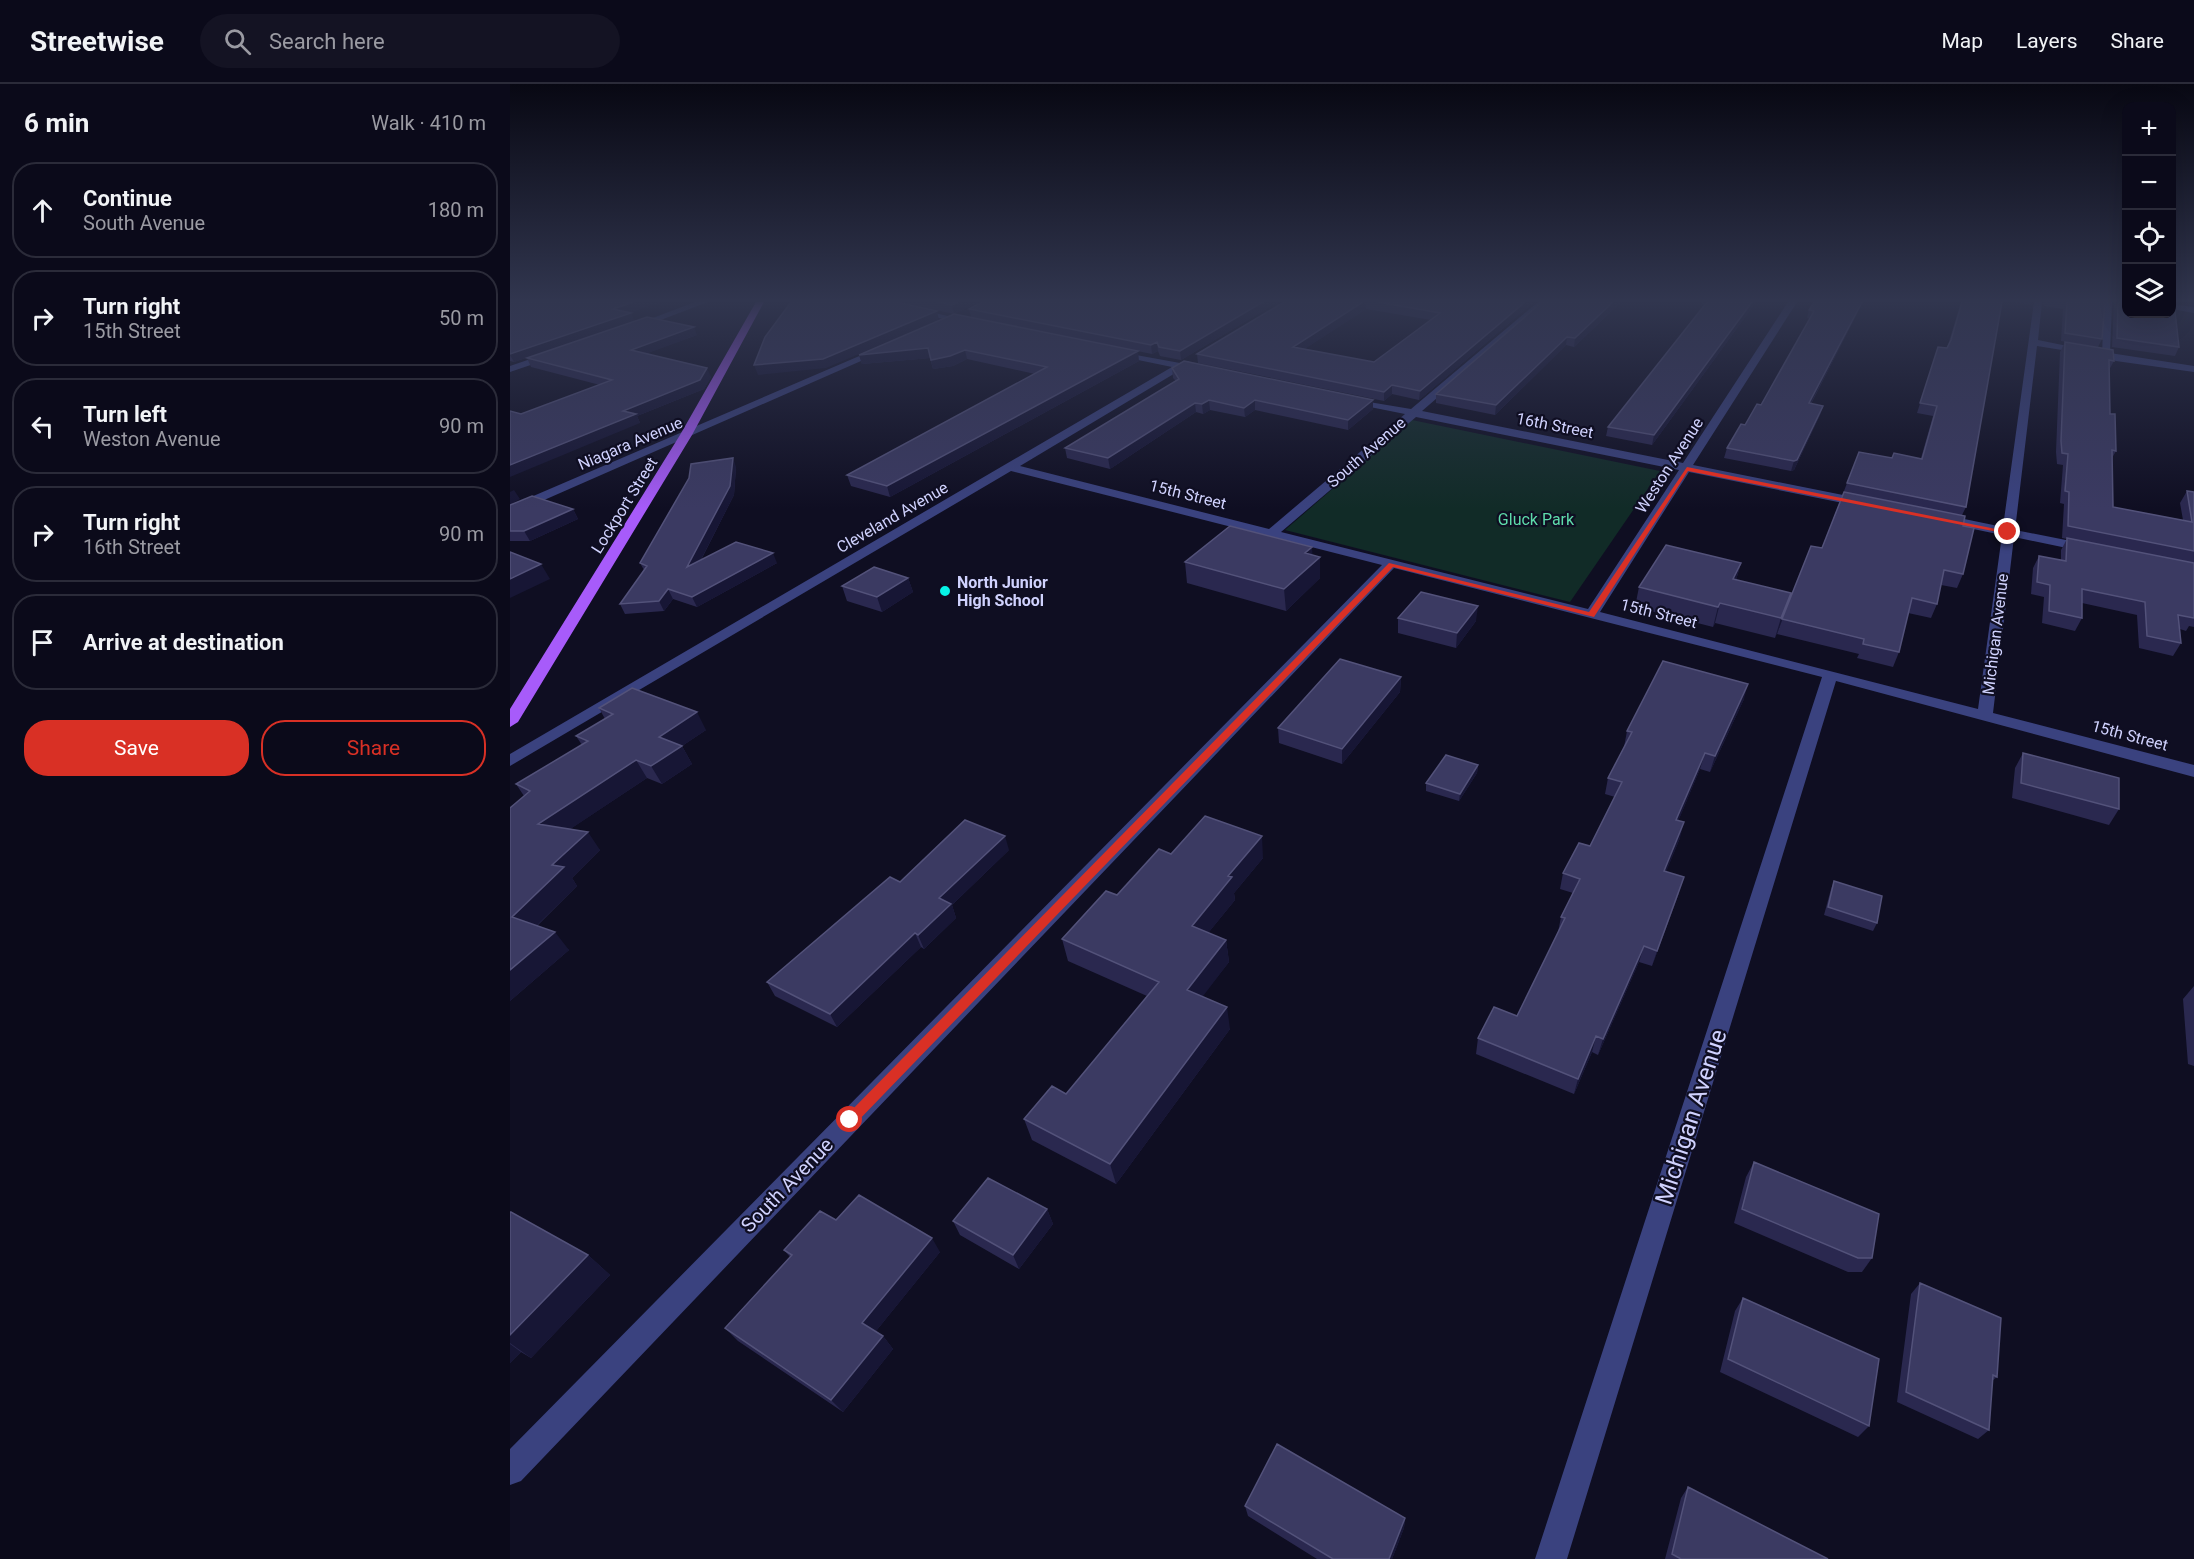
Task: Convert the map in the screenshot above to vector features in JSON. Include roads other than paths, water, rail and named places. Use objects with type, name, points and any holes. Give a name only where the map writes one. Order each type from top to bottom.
[{"type":"main road","name":"Lockport Street","points":[[510,722],[686,435],[722,371]]},
{"type":"street","name":"Niagara Avenue","points":[[510,511],[834,371]]},
{"type":"street","name":"Cleveland Avenue","points":[[510,761],[1173,371]]},
{"type":"street","points":[[1205,371],[1216,373]]},
{"type":"street","name":"South Avenue","points":[[1272,534],[1462,371]]},
{"type":"street","name":"Weston Avenue","points":[[1591,615],[1749,371]]},
{"type":"street","name":"Michigan Avenue","points":[[1985,715],[2028,371]]},
{"type":"street","name":"16th Street","points":[[1342,399],[1870,505]]},
{"type":"street","name":"15th Street","points":[[1010,467],[1830,675],[2194,771]]},
{"type":"street","points":[[1928,516],[2101,551]]},
{"type":"street","name":"South Avenue","points":[[510,1470],[1391,564]]},
{"type":"street","name":"Michigan Avenue","points":[[1551,1559],[1830,675]]},
{"type":"place","name":"North Junior High School","points":[[945,591]]},
{"type":"park label","name":"Gluck Park","points":[[1536,519]]}]
